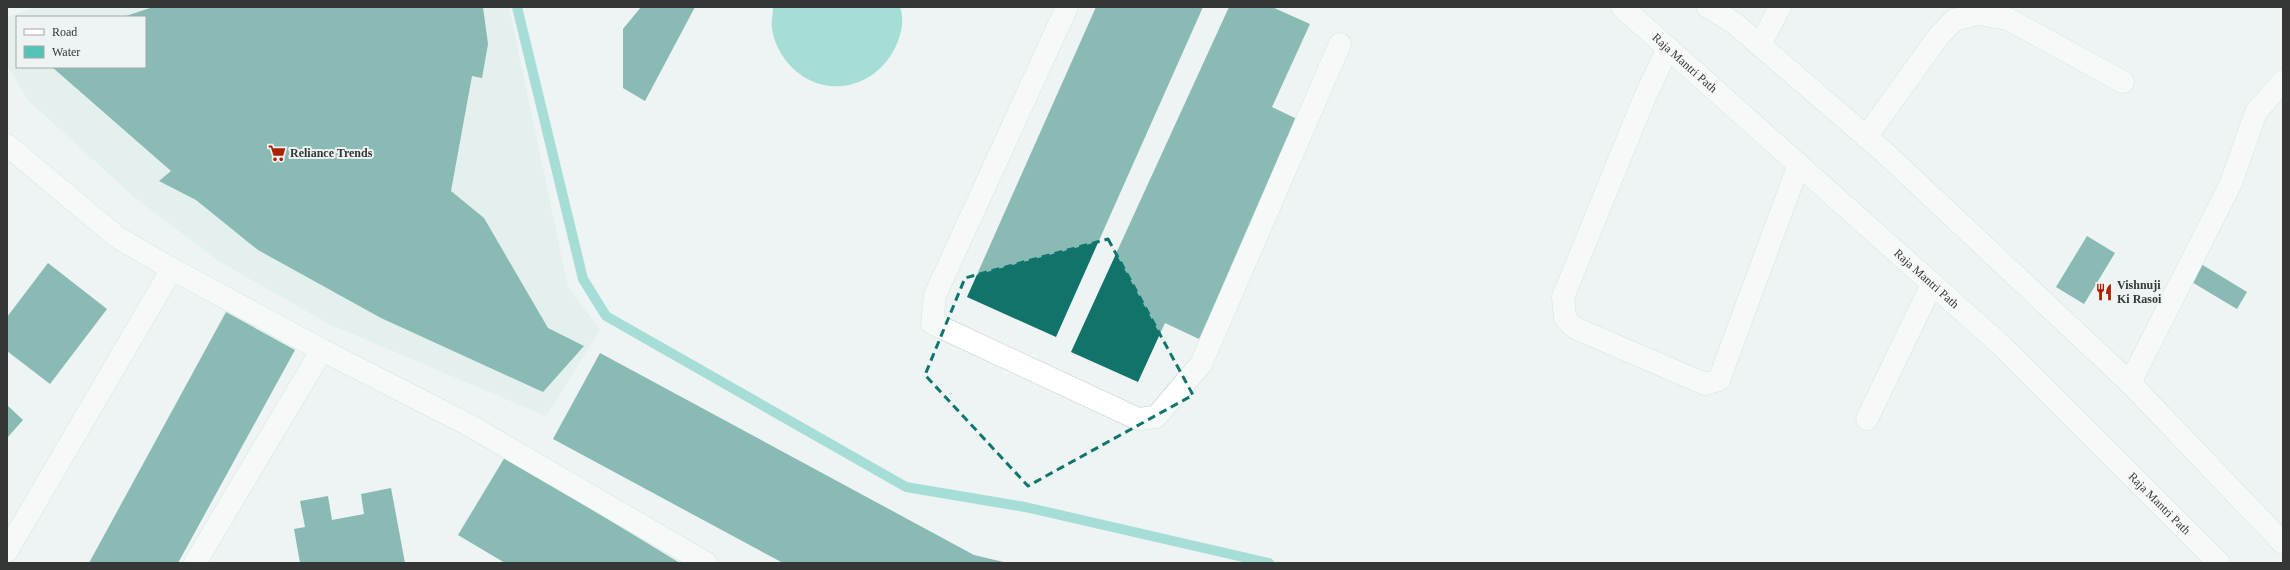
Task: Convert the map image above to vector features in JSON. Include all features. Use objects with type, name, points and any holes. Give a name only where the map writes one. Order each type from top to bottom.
[{"type":"street","points":[[1067,7],[935,295],[932,323],[1138,419],[1156,417],[1201,364],[1340,44]]},
{"type":"street","name":"Raja Mantri Path","points":[[1622,7],[2002,346],[2219,563]]},
{"type":"street","points":[[1708,7],[1734,23],[1866,137],[2130,384],[2283,543]]},
{"type":"street","points":[[1760,45],[1780,7]]},
{"type":"street","points":[[1866,137],[1938,37],[1954,20],[1978,14],[2008,19],[2122,82]]},
{"type":"street","points":[[1668,48],[1644,99],[1563,297],[1565,318],[1575,328],[1705,384],[1719,380],[1799,164]]},
{"type":"street","points":[[2130,384],[2231,183],[2256,112],[2283,81]]},
{"type":"street","points":[[7,145],[117,237],[172,269],[322,350],[470,425],[706,563]]},
{"type":"street","points":[[7,551],[172,269]]},
{"type":"street","points":[[1868,420],[1932,284]]},
{"type":"street","points":[[195,563],[322,350]]},
{"type":"highlighted area","points":[[1108,239],[1193,395],[1028,486],[925,375],[965,278]]},
{"type":"shaded area","points":[[37,7],[509,7],[568,287],[600,330],[546,416],[329,324],[220,262],[134,197],[28,100],[7,65],[7,17]]},
{"type":"water","points":[[773,7],[900,7],[902,28],[895,48],[885,63],[873,74],[859,82],[844,86],[829,86],[814,82],[800,74],[784,58],[777,46],[773,33]]},
{"type":"building","points":[[153,7],[483,7],[488,44],[482,78],[472,76],[451,191],[484,218],[548,328],[584,346],[543,392],[381,318],[258,250],[196,200],[159,181],[171,171],[53,68],[146,68],[146,16],[126,16]]},
{"type":"building","points":[[641,7],[695,7],[645,101],[623,88],[623,29]]},
{"type":"building","points":[[1096,7],[1203,7],[1056,337],[967,297]]},
{"type":"building","points":[[1229,7],[1272,7],[1310,24],[1272,107],[1299,120],[1199,339],[1165,323],[1138,382],[1071,352]]},
{"type":"building","points":[[2087,236],[2115,253],[2084,304],[2056,287]]},
{"type":"building","points":[[2196,261],[2247,292],[2237,309],[2185,278]]},
{"type":"building","points":[[48,263],[107,309],[50,384],[7,351],[7,317]]},
{"type":"building","points":[[226,312],[295,350],[178,563],[89,563]]},
{"type":"building","points":[[600,353],[974,555],[1008,563],[783,563],[553,439]]},
{"type":"building","points":[[7,405],[23,420],[7,438]]},
{"type":"building","points":[[505,457],[680,563],[505,563],[458,535]]},
{"type":"building","points":[[391,488],[405,563],[300,563],[294,529],[305,527],[300,501],[328,496],[332,520],[364,514],[361,494]]},
{"type":"waterway","points":[[517,7],[583,279],[606,316],[906,487],[1025,507],[1269,563]]},
{"type":"place","name":"Reliance Trends","points":[[277,153]]},
{"type":"place","name":"Vishnuji Ki Rasoi","points":[[2104,292]]}]
